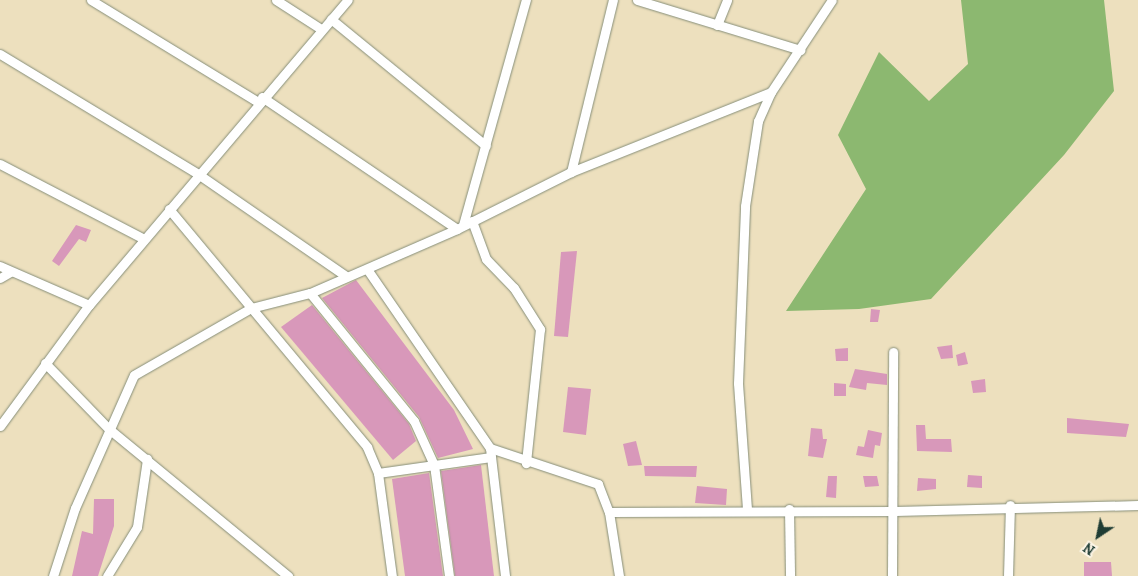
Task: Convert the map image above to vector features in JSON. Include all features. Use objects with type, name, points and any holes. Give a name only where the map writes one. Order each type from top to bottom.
[{"type":"street","points":[[91,0],[260,99],[460,227]]},
{"type":"street","points":[[276,0],[321,29]]},
{"type":"street","points":[[0,426],[89,305],[260,99],[348,0]]},
{"type":"street","points":[[460,227],[486,146],[526,0]]},
{"type":"street","points":[[571,172],[613,0]]},
{"type":"street","points":[[637,0],[801,50]]},
{"type":"street","points":[[717,25],[727,0]]},
{"type":"street","points":[[747,509],[738,383],[745,206],[758,121],[771,92],[801,50],[832,0]]},
{"type":"street","points":[[331,19],[486,146]]},
{"type":"street","points":[[0,54],[198,174],[346,276]]},
{"type":"street","points":[[53,576],[75,508],[134,374],[251,308],[310,293],[460,227],[571,172],[771,92]]},
{"type":"street","points":[[0,164],[144,239]]},
{"type":"street","points":[[168,209],[366,447],[378,473],[392,576]]},
{"type":"street","points":[[472,221],[486,259],[514,288],[540,329],[526,463]]},
{"type":"street","points":[[0,266],[89,305]]},
{"type":"street","points":[[367,268],[490,453],[505,576]]},
{"type":"street","points":[[0,278],[10,272]]},
{"type":"street","points":[[310,293],[414,421],[434,464],[449,576]]},
{"type":"street","points":[[892,576],[895,512],[893,352]]},
{"type":"street","points":[[45,363],[109,429],[288,576]]},
{"type":"street","points":[[378,473],[490,453],[598,484],[609,512],[619,576]]},
{"type":"street","points":[[106,576],[137,527],[147,459]]},
{"type":"street","points":[[609,512],[747,509],[895,512],[1010,505],[1138,505]]},
{"type":"street","points":[[1008,576],[1010,505]]},
{"type":"street","points":[[788,509],[790,576]]},
{"type":"green space","points":[[961,0],[1104,0],[1114,91],[1064,155],[931,299],[859,309],[786,311],[866,189],[838,135],[879,52],[929,101],[968,64]]},
{"type":"building","points":[[76,225],[91,230],[86,242],[79,239],[59,266],[52,261]]},
{"type":"building","points":[[577,251],[568,337],[554,336],[561,252]]},
{"type":"building","points":[[356,280],[454,410],[473,449],[438,458],[419,417],[322,298]]},
{"type":"building","points":[[312,305],[409,424],[416,441],[393,460],[281,327]]},
{"type":"building","points":[[871,309],[880,310],[878,322],[870,322]]},
{"type":"building","points":[[952,345],[953,358],[941,359],[937,347]]},
{"type":"building","points":[[848,348],[848,361],[836,361],[835,349]]},
{"type":"building","points":[[965,352],[968,364],[958,366],[956,355]]},
{"type":"building","points":[[855,369],[887,374],[887,385],[867,383],[866,390],[849,387]]},
{"type":"building","points":[[985,379],[986,392],[973,393],[971,381]]},
{"type":"building","points":[[834,383],[846,384],[846,396],[834,396]]},
{"type":"building","points":[[568,387],[591,389],[586,435],[563,432]]},
{"type":"building","points":[[1067,418],[1129,424],[1126,437],[1067,433]]},
{"type":"building","points":[[916,425],[925,425],[926,439],[951,439],[952,452],[917,451]]},
{"type":"building","points":[[811,428],[822,429],[823,439],[827,439],[823,458],[808,456]]},
{"type":"building","points":[[868,430],[882,433],[880,446],[875,445],[873,458],[856,455],[858,446],[864,447]]},
{"type":"building","points":[[636,441],[642,465],[628,466],[623,444]]},
{"type":"building","points":[[481,465],[494,576],[455,576],[441,471]]},
{"type":"building","points":[[644,466],[697,466],[696,477],[645,476]]},
{"type":"building","points":[[429,473],[443,576],[405,576],[392,479]]},
{"type":"building","points":[[968,475],[982,476],[982,488],[967,487]]},
{"type":"building","points":[[828,476],[837,476],[836,498],[826,497]]},
{"type":"building","points":[[863,476],[877,476],[879,486],[865,487]]},
{"type":"building","points":[[918,478],[936,479],[936,489],[917,491]]},
{"type":"building","points":[[697,486],[727,489],[726,505],[695,503]]},
{"type":"building","points":[[94,499],[114,499],[114,526],[98,576],[72,576],[82,531],[93,534]]},
{"type":"building","points":[[1084,562],[1111,562],[1112,576],[1084,576]]}]
